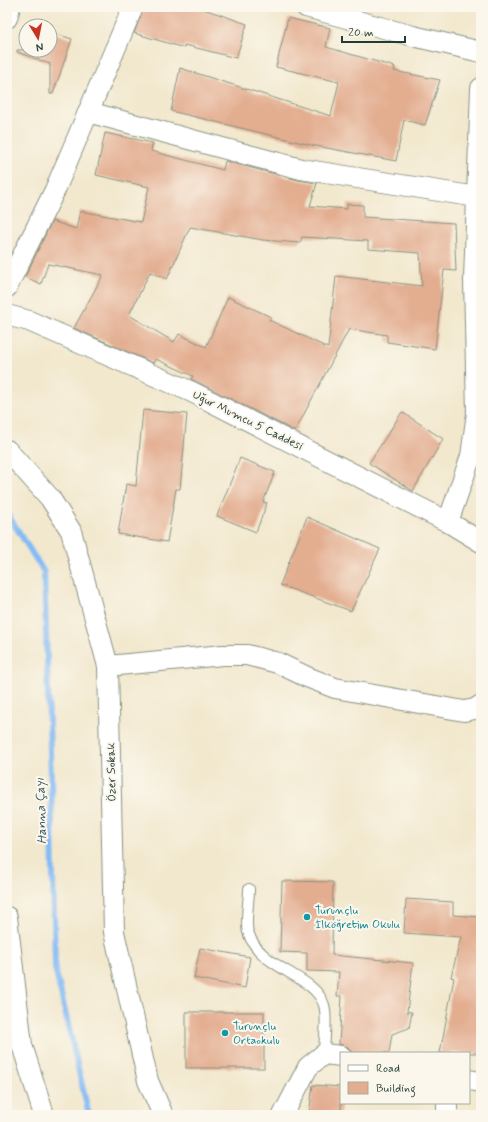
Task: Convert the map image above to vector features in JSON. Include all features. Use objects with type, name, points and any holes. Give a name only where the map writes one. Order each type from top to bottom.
[{"type":"street","points":[[7,18],[10,7]]},
{"type":"street","points":[[7,287],[15,252],[55,190],[132,7]]},
{"type":"street","points":[[306,7],[412,36],[481,52]]},
{"type":"street","points":[[448,522],[471,456],[477,413],[474,279],[480,156],[481,88]]},
{"type":"street","points":[[88,112],[301,169],[477,197]]},
{"type":"street","name":"Uğur Mumcu 5 Caddesi","points":[[7,315],[29,321],[192,392],[448,522],[481,542]]},
{"type":"street","name":"Özer Sokak","points":[[7,450],[50,498],[72,531],[108,666],[114,932],[148,1081],[163,1115]]},
{"type":"street","points":[[108,666],[223,655],[247,655],[278,663],[334,688],[464,711],[475,709],[481,705]]},
{"type":"street","points":[[7,917],[22,1044],[44,1115]]},
{"type":"street","points":[[283,1115],[308,1067],[332,1055]]},
{"type":"street","points":[[470,1080],[481,1082]]},
{"type":"street","points":[[447,1104],[447,1115]]},
{"type":"lane","points":[[249,889],[247,931],[256,950],[310,987],[320,996],[323,1003],[332,1055]]},
{"type":"building","points":[[144,7],[198,7],[247,24],[236,58],[185,45],[184,48],[134,33]]},
{"type":"building","points":[[288,18],[330,28],[326,47],[395,67],[394,71],[440,80],[425,125],[404,120],[396,161],[311,145],[171,111],[180,68],[331,116],[339,82],[276,67]]},
{"type":"building","points":[[58,35],[72,39],[53,94],[50,94],[50,64],[34,58],[58,58]]},
{"type":"building","points":[[105,133],[153,143],[151,151],[223,170],[225,161],[298,180],[317,183],[310,206],[347,209],[347,204],[363,205],[363,217],[454,223],[456,271],[444,270],[435,349],[387,342],[387,335],[349,329],[295,431],[191,379],[193,376],[156,359],[153,363],[74,328],[103,275],[48,264],[41,284],[25,277],[52,221],[76,229],[80,211],[141,222],[149,187],[96,175]],"holes":[[[190,227],[263,240],[300,243],[302,237],[368,241],[368,249],[420,253],[422,286],[336,276],[328,348],[269,320],[271,317],[228,297],[206,347],[179,334],[174,342],[129,315],[150,272],[167,279]]]},
{"type":"building","points":[[143,410],[187,414],[180,489],[176,489],[167,542],[118,534],[126,484],[136,486]]},
{"type":"building","points":[[402,412],[443,439],[413,491],[369,463]]},
{"type":"building","points":[[240,458],[275,472],[263,502],[267,503],[256,532],[217,516]]},
{"type":"building","points":[[307,517],[380,549],[351,611],[280,585]]},
{"type":"building","points":[[282,881],[333,882],[332,955],[413,963],[407,1012],[412,1012],[409,1028],[392,1034],[389,1052],[351,1052],[348,1047],[339,1044],[342,996],[337,996],[339,972],[307,971],[307,953],[280,952]]},
{"type":"building","points":[[406,899],[453,902],[453,915],[481,917],[481,1053],[440,1052],[454,978],[451,977],[461,937],[404,933]]},
{"type":"building","points":[[200,948],[250,957],[245,988],[194,978]]},
{"type":"building","name":"Turunçlu Ortaokulu","points":[[186,1012],[264,1012],[264,1068],[186,1068]]},
{"type":"building","points":[[313,1085],[340,1087],[341,1115],[309,1115]]},
{"type":"waterway","name":"Hanna Çayı","points":[[7,513],[44,572],[55,968],[89,1115]]},
{"type":"place","name":"Turunçlu İlköğretim Okulu","points":[[307,917]]},
{"type":"place","name":"Turunçlu Ortaokulu","points":[[225,1033]]}]
